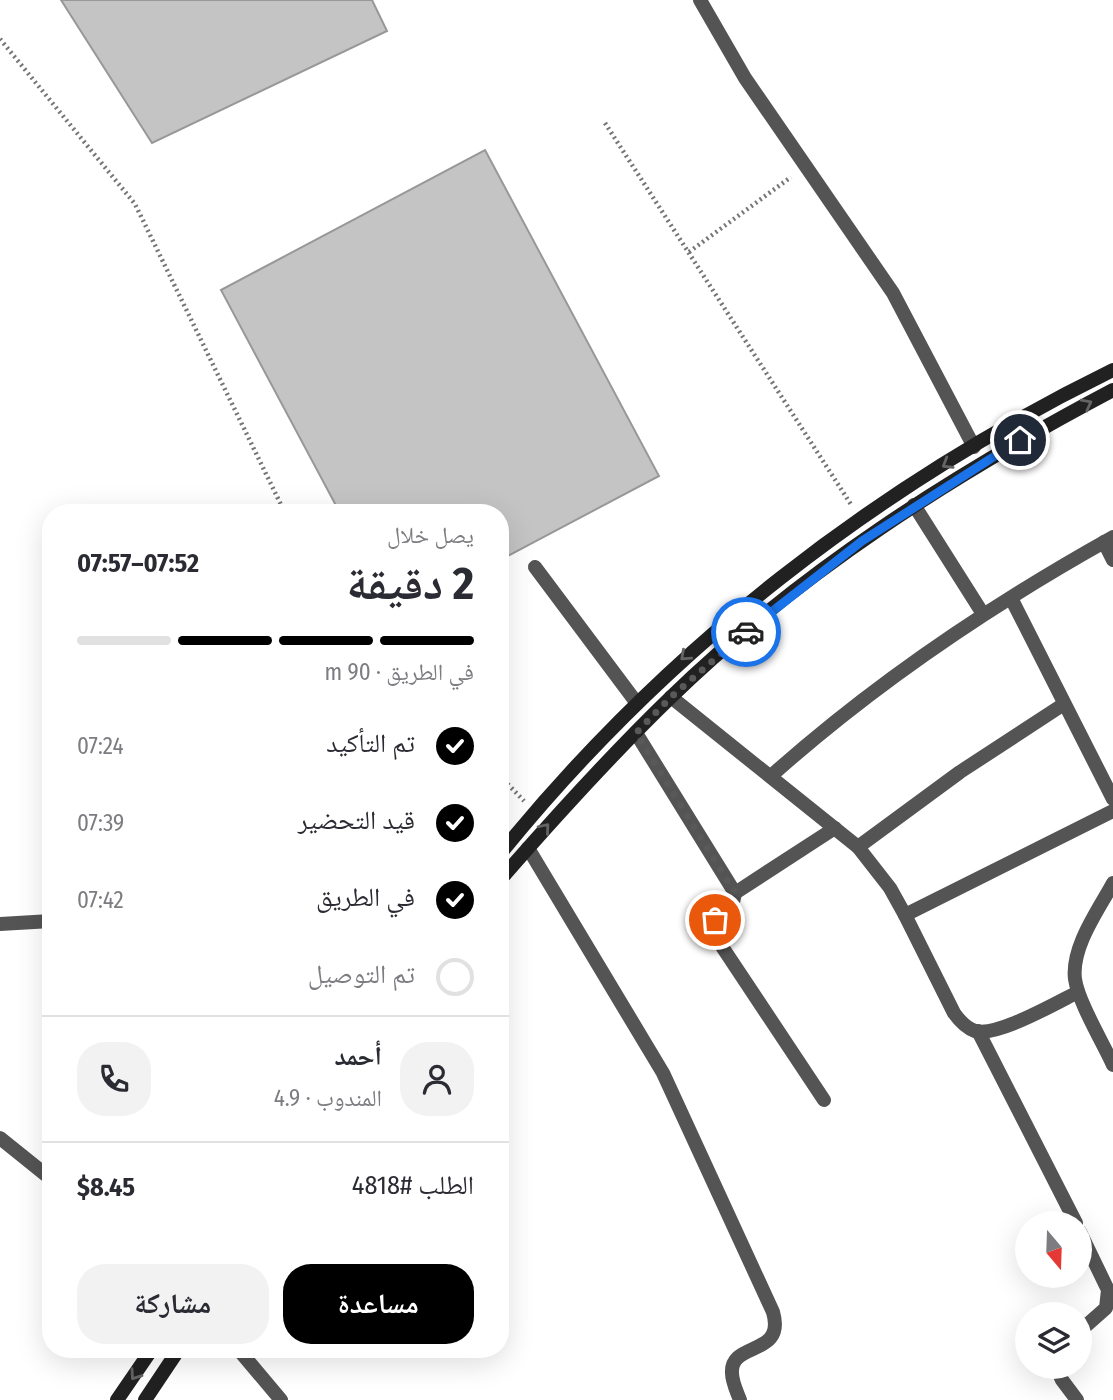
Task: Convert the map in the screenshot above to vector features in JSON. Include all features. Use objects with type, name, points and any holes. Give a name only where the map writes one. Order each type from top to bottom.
[{"type":"main road","points":[[509,843],[534,812],[636,702],[734,613],[860,518],[974,447],[1113,370]]},
{"type":"main road","points":[[509,870],[561,809],[671,697],[795,591],[914,505],[1001,451],[1113,390]]},
{"type":"main road","points":[[117,1400],[146,1358]]},
{"type":"main road","points":[[145,1400],[173,1358]]},
{"type":"street","points":[[700,0],[745,78],[893,293],[974,447]]},
{"type":"street","points":[[914,505],[983,614]]},
{"type":"street","points":[[771,776],[880,686],[983,614],[1109,540],[1113,560]]},
{"type":"street","points":[[535,567],[636,702]]},
{"type":"street","points":[[1011,598],[1113,799]]},
{"type":"street","points":[[671,697],[858,847],[890,888],[954,1013],[969,1028],[978,1031],[1000,1027],[1077,992]]},
{"type":"street","points":[[858,847],[960,772],[1064,704]]},
{"type":"street","points":[[636,733],[735,893]]},
{"type":"street","points":[[905,915],[1113,811]]},
{"type":"street","points":[[824,1100],[715,936],[712,926],[732,906],[735,893],[835,828]]},
{"type":"street","points":[[528,848],[663,1073],[773,1312],[776,1324],[774,1334],[763,1345],[740,1356],[733,1363],[732,1374],[740,1400]]},
{"type":"street","points":[[1113,883],[1080,950],[1075,971],[1077,992],[1113,1065]]},
{"type":"street","points":[[0,924],[42,922]]},
{"type":"street","points":[[978,1031],[1070,1211]]},
{"type":"street","points":[[0,1138],[42,1172]]},
{"type":"street","points":[[1092,1257],[1108,1290],[1106,1308],[1092,1320]]},
{"type":"street","points":[[246,1358],[281,1400]]},
{"type":"street","points":[[1062,1379],[1077,1400]]},
{"type":"path","points":[[0,39],[135,204],[281,504]]},
{"type":"path","points":[[605,123],[860,518]]},
{"type":"path","points":[[689,252],[806,166]]},
{"type":"path","points":[[509,786],[534,812]]},
{"type":"building","points":[[61,0],[372,0],[387,31],[152,143]]},
{"type":"building","points":[[485,150],[659,476],[509,555],[509,504],[335,504],[221,290]]},
{"type":"way so far","points":[[715,920],[735,902],[735,893],[636,733],[671,697],[746,632]]},
{"type":"route","points":[[746,632],[862,541],[914,505],[1020,440]]}]
